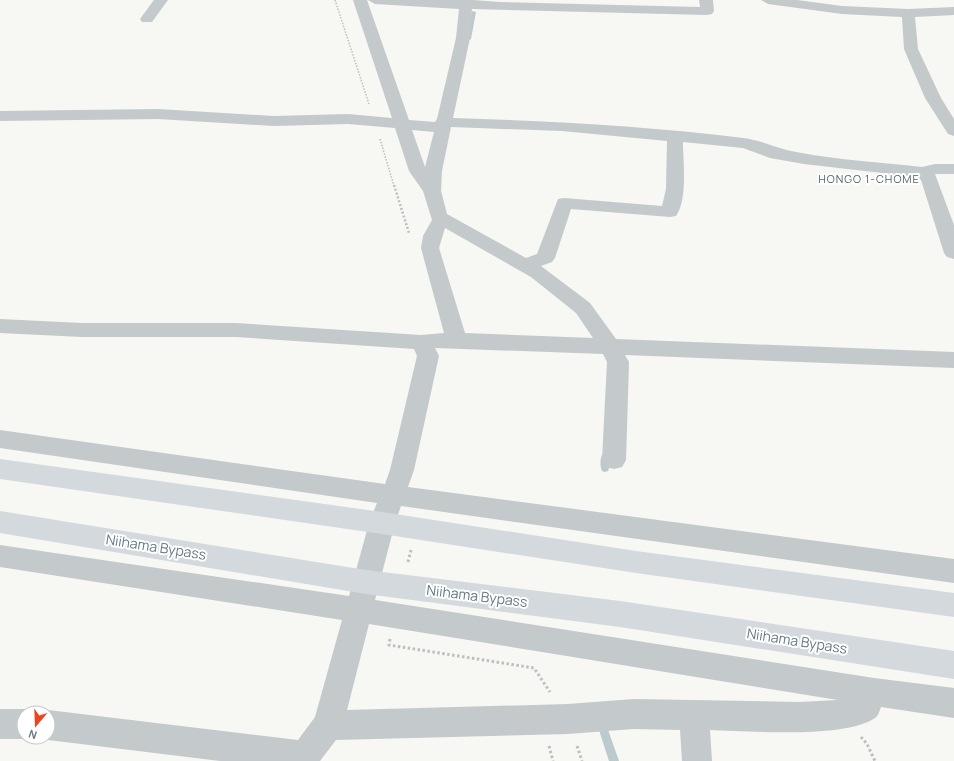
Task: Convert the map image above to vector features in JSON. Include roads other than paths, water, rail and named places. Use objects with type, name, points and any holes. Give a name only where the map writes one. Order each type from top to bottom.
[{"type":"highway","points":[[0,469],[175,495],[382,523],[636,562],[954,605]]},
{"type":"highway","name":"Niihama Bypass","points":[[0,522],[366,582],[620,614],[954,665]]},
{"type":"street","points":[[147,18],[161,0]]},
{"type":"street","points":[[360,0],[418,171],[432,191]]},
{"type":"street","points":[[375,0],[706,11],[706,0]]},
{"type":"street","points":[[768,0],[842,10],[908,13],[954,11]]},
{"type":"street","points":[[466,3],[463,38],[432,171],[432,191],[439,217],[538,273],[583,308],[618,362],[614,460]]},
{"type":"street","points":[[908,13],[911,49],[933,98],[954,131]]},
{"type":"street","points":[[0,116],[158,114],[274,121],[348,119],[403,125],[562,126],[746,143],[776,154],[804,159],[922,172],[935,169],[954,169]]},
{"type":"street","points":[[525,265],[545,258],[564,203],[670,212],[675,189],[675,136]]},
{"type":"street","points":[[922,172],[929,178],[937,198],[936,204],[954,253]]},
{"type":"street","points":[[937,198],[954,201]]},
{"type":"street","points":[[442,218],[433,233],[430,241],[430,248],[454,326],[456,340]]},
{"type":"street","points":[[0,326],[82,330],[236,330],[421,342],[456,340],[954,360]]},
{"type":"street","points":[[56,726],[305,759],[328,725],[382,523],[402,470],[428,356],[421,342]]},
{"type":"street","points":[[0,439],[392,495],[954,571]]},
{"type":"street","points":[[0,556],[359,610],[874,692],[954,703]]},
{"type":"street","points":[[328,725],[568,719],[634,714],[799,717],[844,715],[865,707],[874,692]]},
{"type":"street","points":[[694,714],[698,761]]},
{"type":"street","points":[[0,724],[16,724]]},
{"type":"waterway","points":[[469,39],[474,12]]},
{"type":"waterway","points":[[605,457],[605,469]]},
{"type":"waterway","points":[[604,730],[614,761]]},
{"type":"district","name":"HONGO 1-CHOME","points":[[869,179]]}]
